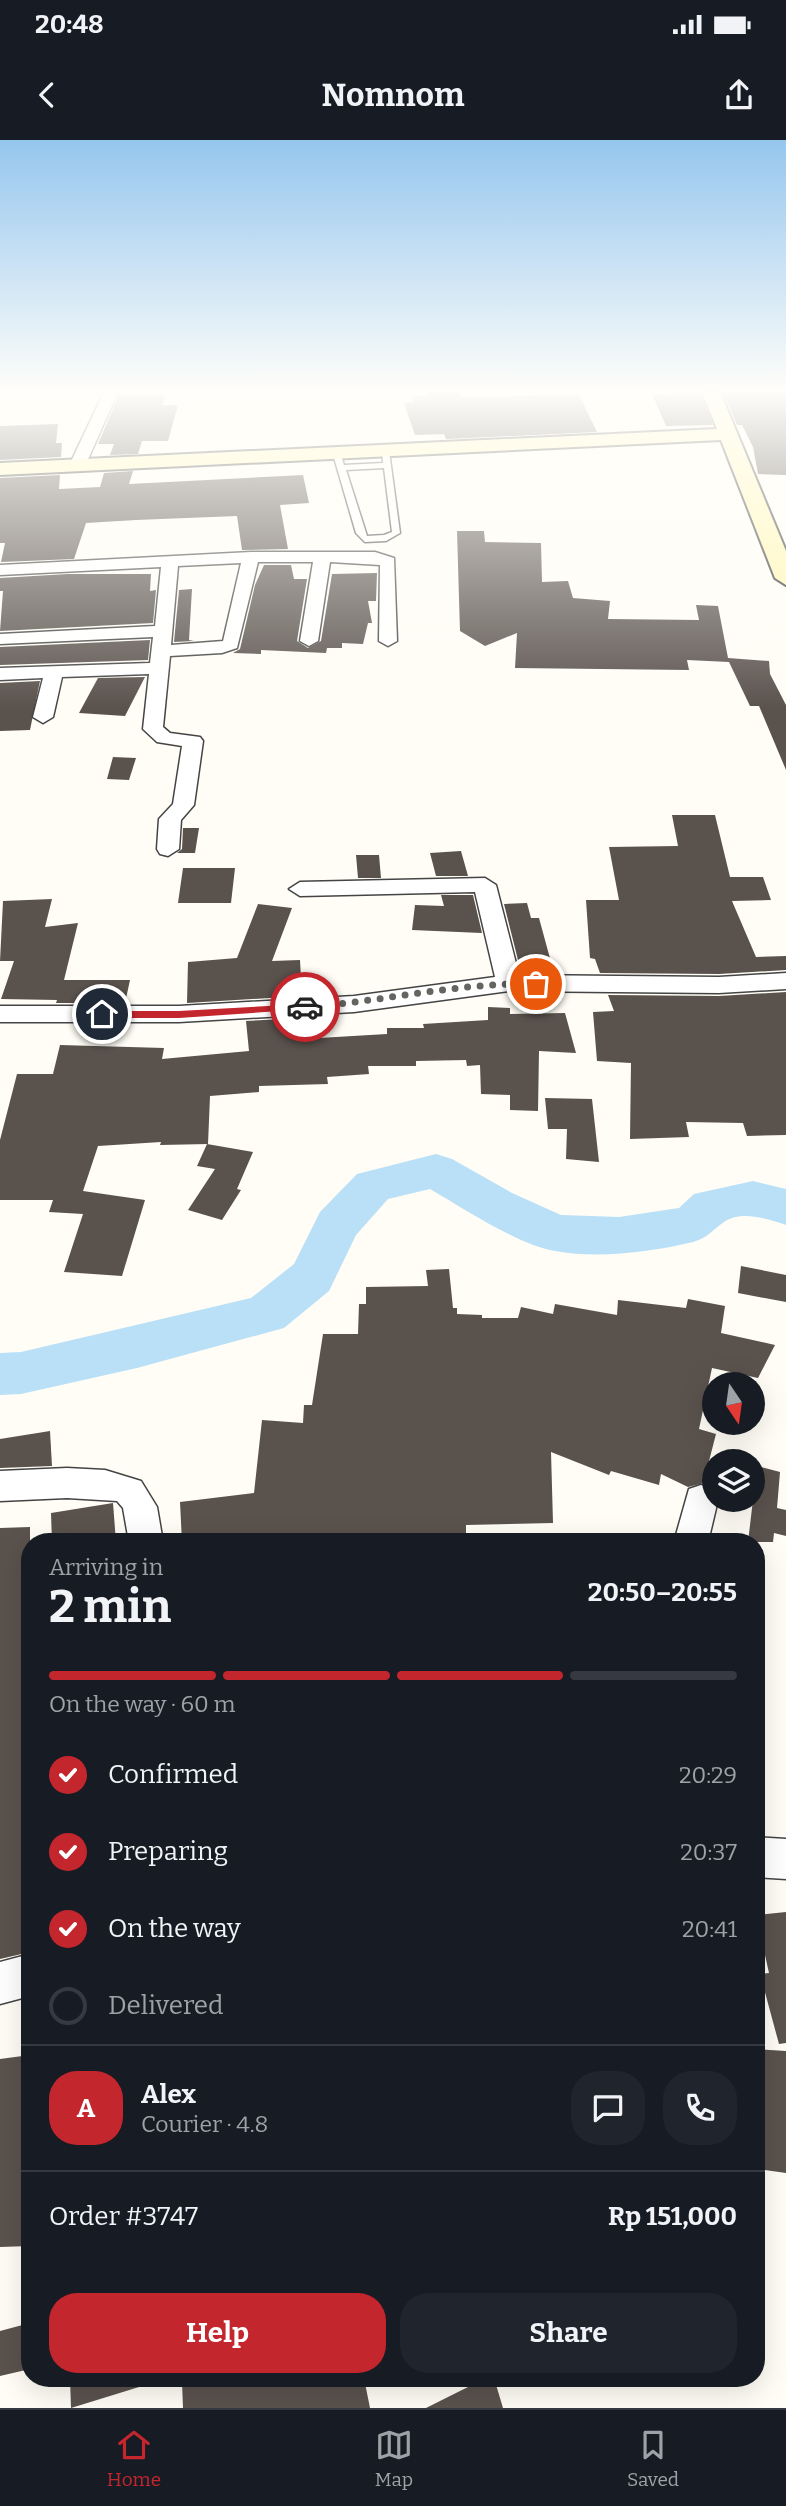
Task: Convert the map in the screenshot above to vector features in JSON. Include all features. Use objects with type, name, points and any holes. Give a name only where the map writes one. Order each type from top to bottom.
[{"type":"street","points":[[754,498],[786,578]]},
{"type":"street","points":[[0,570],[251,557],[375,556],[388,562],[388,641]]},
{"type":"street","points":[[0,639],[162,650],[222,648],[231,644],[251,557]]},
{"type":"street","points":[[309,641],[322,557]]},
{"type":"street","points":[[168,849],[170,819],[183,806],[193,741],[164,738],[153,729],[170,562]]},
{"type":"street","points":[[0,674],[54,672],[162,650]]},
{"type":"street","points":[[43,718],[54,672]]},
{"type":"street","points":[[300,890],[485,885],[509,983]]},
{"type":"street","points":[[0,1014],[179,1014],[354,1004],[509,983],[719,985],[786,981]]},
{"type":"street","points":[[0,1486],[37,1483],[104,1485],[128,1490],[138,1503],[144,1533]]},
{"type":"street","points":[[693,1533],[701,1500]]},
{"type":"street","points":[[765,1858],[786,1859]]},
{"type":"street","points":[[0,1983],[21,1977]]},
{"type":"lane","points":[[350,498],[360,533],[365,539],[376,539],[396,533],[391,498]]},
{"type":"building","points":[[0,498],[308,498],[309,503],[280,505],[288,549],[242,550],[237,516],[86,523],[74,559],[1,562],[5,543],[0,543]]},
{"type":"building","points":[[457,531],[484,531],[485,542],[541,543],[542,582],[568,581],[573,598],[610,601],[608,619],[699,620],[696,605],[718,606],[728,658],[769,661],[770,674],[786,705],[786,770],[759,706],[750,706],[729,662],[687,660],[689,670],[515,668],[517,633],[485,646],[460,631]]},
{"type":"building","points":[[264,565],[291,565],[294,579],[307,579],[297,641],[308,648],[321,641],[332,574],[377,573],[376,601],[368,601],[372,623],[368,623],[363,644],[342,643],[342,648],[327,648],[326,653],[261,650],[261,654],[233,653],[240,649],[255,585]]},
{"type":"building","points":[[68,574],[151,574],[150,591],[156,590],[153,623],[0,631],[3,591],[0,591],[0,578]]},
{"type":"building","points":[[192,589],[189,640],[194,641],[174,642],[179,590]]},
{"type":"building","points":[[150,640],[148,660],[0,665],[0,647]]},
{"type":"building","points":[[145,677],[125,716],[79,713],[98,678]]},
{"type":"building","points":[[40,681],[30,730],[0,731],[0,683]]},
{"type":"building","points":[[113,757],[136,758],[129,780],[107,779]]},
{"type":"building","points":[[672,815],[715,815],[730,877],[763,877],[771,900],[732,901],[756,957],[786,956],[786,970],[719,974],[600,973],[595,959],[590,958],[586,900],[619,900],[609,847],[678,846]]},
{"type":"building","points":[[183,828],[199,828],[195,853],[177,853],[182,849]]},
{"type":"building","points":[[461,851],[468,876],[436,876],[430,853]]},
{"type":"building","points":[[356,855],[379,855],[381,878],[358,878]]},
{"type":"building","points":[[183,868],[235,868],[231,903],[178,903]]},
{"type":"building","points":[[441,895],[473,895],[482,933],[412,930],[415,905],[444,906]]},
{"type":"building","points":[[52,899],[45,927],[78,923],[64,980],[130,980],[125,1003],[56,1003],[57,1000],[1,999],[14,961],[0,961],[3,901]]},
{"type":"building","points":[[527,903],[531,918],[539,918],[551,962],[519,964],[504,904]]},
{"type":"building","points":[[258,904],[292,908],[272,961],[300,960],[302,996],[187,1003],[188,962],[237,958]]},
{"type":"building","points":[[786,992],[786,1135],[747,1136],[743,1123],[686,1122],[689,1137],[630,1139],[631,1063],[597,1061],[593,1012],[614,1011],[608,995],[719,996]]},
{"type":"building","points":[[488,1007],[510,1008],[510,1014],[565,1013],[576,1053],[539,1051],[538,1111],[510,1110],[510,1095],[481,1094],[480,1065],[467,1066],[466,1060],[416,1061],[416,1066],[368,1066],[369,1074],[327,1077],[328,1084],[259,1086],[259,1092],[210,1096],[208,1144],[160,1145],[161,1142],[98,1146],[83,1191],[145,1200],[122,1276],[64,1272],[83,1214],[49,1212],[53,1200],[0,1200],[0,1140],[17,1074],[53,1074],[60,1045],[164,1048],[162,1059],[249,1051],[246,1021],[303,1018],[302,1039],[387,1034],[387,1028],[424,1028],[423,1024],[488,1020]]},
{"type":"building","points":[[545,1098],[592,1099],[599,1162],[566,1159],[567,1129],[548,1129]]},
{"type":"building","points":[[207,1144],[253,1152],[237,1189],[241,1190],[222,1220],[188,1210],[215,1169],[197,1166]]},
{"type":"building","points":[[741,1266],[786,1275],[786,1302],[738,1293]]},
{"type":"building","points":[[449,1269],[453,1308],[457,1308],[457,1314],[482,1315],[482,1318],[518,1318],[521,1307],[553,1314],[555,1304],[617,1315],[618,1300],[686,1308],[688,1299],[725,1306],[721,1333],[775,1345],[761,1372],[730,1372],[712,1368],[711,1372],[702,1372],[702,1415],[699,1429],[702,1430],[702,1435],[716,1435],[712,1449],[702,1449],[702,1484],[688,1487],[661,1474],[659,1485],[611,1471],[609,1475],[551,1452],[553,1523],[466,1525],[466,1533],[182,1533],[180,1502],[254,1493],[262,1420],[303,1423],[304,1405],[312,1405],[323,1334],[358,1334],[359,1304],[366,1304],[366,1287],[428,1286],[426,1270]]},
{"type":"building","points":[[50,1431],[52,1466],[0,1468],[0,1439]]},
{"type":"building","points":[[765,1468],[780,1472],[777,1508],[786,1510],[786,1536],[774,1533],[773,1542],[765,1542],[765,1533],[749,1533],[752,1512],[765,1512]]},
{"type":"building","points":[[113,1503],[115,1533],[52,1533],[51,1513]]},
{"type":"building","points":[[30,1527],[30,1533],[21,1533],[21,1954],[0,1959],[0,1528]]},
{"type":"building","points":[[786,1912],[786,2043],[779,2044],[765,1992],[765,1973],[769,1973],[765,1955],[765,1914]]},
{"type":"building","points":[[765,2050],[786,2051],[786,2173],[765,2170]]},
{"type":"building","points":[[21,2056],[21,2246],[0,2247],[0,2059]]},
{"type":"building","points":[[21,2325],[21,2371],[0,2376],[0,2331]]},
{"type":"building","points":[[70,2387],[139,2387],[71,2408]]},
{"type":"building","points":[[182,2387],[366,2387],[370,2408],[183,2408]]},
{"type":"building","points":[[468,2387],[497,2387],[503,2408],[426,2408]]},
{"type":"waterway","points":[[0,1374],[21,1373],[137,1347],[266,1314],[312,1277],[337,1225],[373,1186],[436,1171],[495,1205],[555,1233],[619,1235],[692,1224],[711,1206],[753,1198],[786,1207]]},
{"type":"way so far","points":[[305,1007],[354,1004],[509,983],[536,984]]},
{"type":"route","points":[[102,1014],[179,1014],[305,1007]]}]
